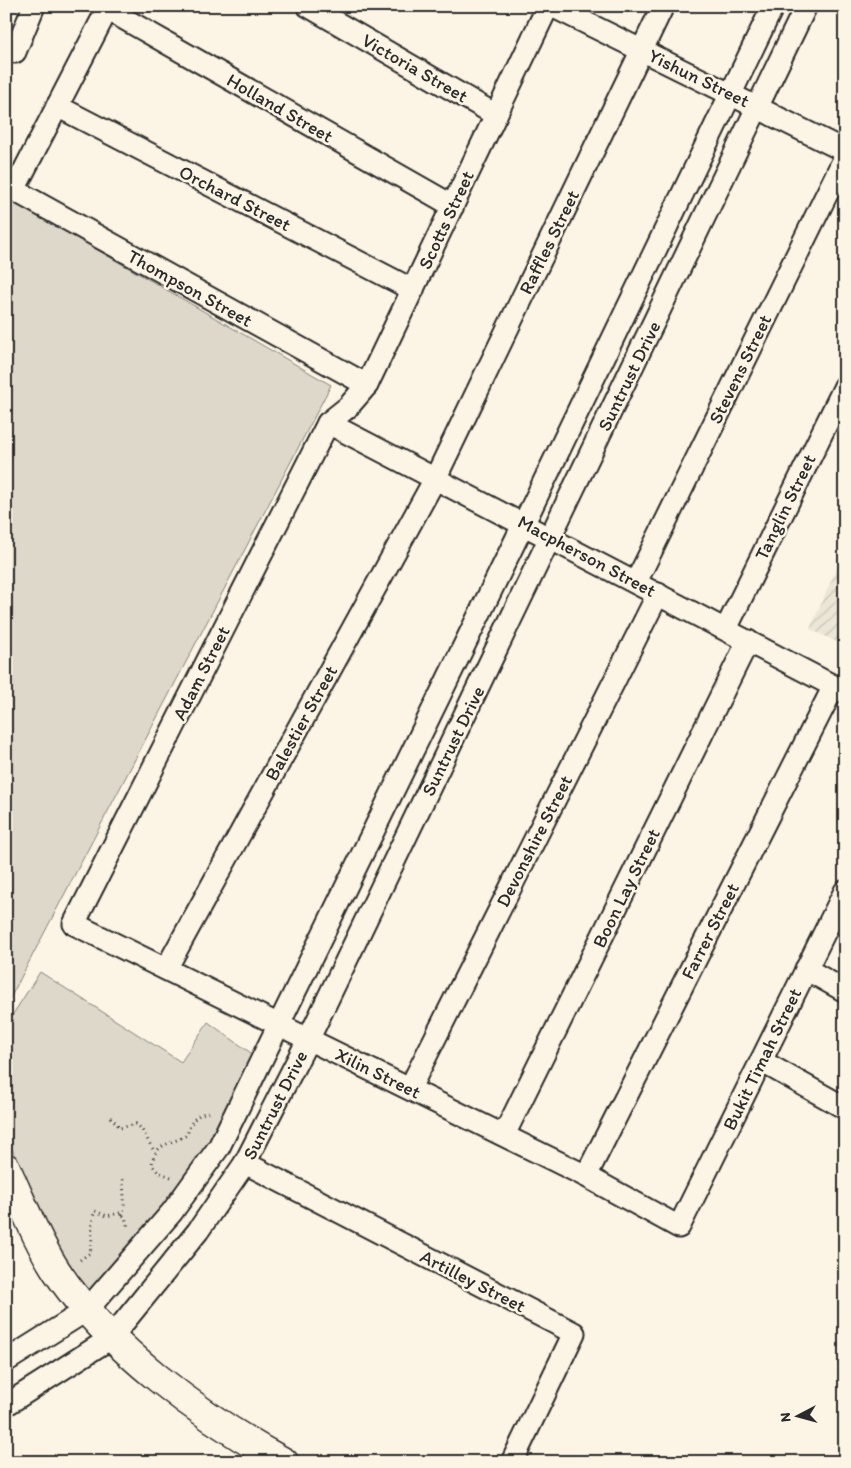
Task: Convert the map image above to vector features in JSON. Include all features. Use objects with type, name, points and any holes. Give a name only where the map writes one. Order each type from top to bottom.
[{"type":"main road","points":[[6,1168],[34,1229],[59,1274],[111,1338],[199,1409],[284,1462]]},
{"type":"street","points":[[6,46],[15,52],[34,6]]},
{"type":"street","name":"Victoria Street","points":[[308,6],[496,115]]},
{"type":"street","name":"Scotts Street","points":[[328,423],[348,407],[367,386],[548,6]]},
{"type":"street","name":"Yishun Street","points":[[552,6],[845,150]]},
{"type":"street","name":"Raffles Street","points":[[436,477],[663,6]]},
{"type":"street","name":"Suntrust Drive","points":[[6,1362],[87,1310],[138,1252],[219,1147],[524,524],[773,6]]},
{"type":"street","name":"Suntrust Drive","points":[[6,1405],[111,1338],[198,1231],[245,1163],[309,1038],[552,538],[806,6]]},
{"type":"street","points":[[58,106],[108,8]]},
{"type":"street","name":"Holland Street","points":[[108,8],[453,206]]},
{"type":"street","name":"Thompson Street","points":[[58,106],[14,190],[367,386]]},
{"type":"street","name":"Orchard Street","points":[[58,106],[413,290]]},
{"type":"street","name":"Stevens Street","points":[[636,582],[845,157]]},
{"type":"street","name":"Tanglin Street","points":[[726,629],[845,386]]},
{"type":"street","name":"Macpherson Street","points":[[328,423],[436,477],[839,689]]},
{"type":"street","name":"Adam Street","points":[[74,924],[328,423]]},
{"type":"street","name":"Balestier Street","points":[[166,969],[436,477]]},
{"type":"street","name":"Devonshire Street","points":[[410,1088],[658,594]]},
{"type":"street","name":"Boon Lay Street","points":[[504,1135],[748,641]]},
{"type":"street","name":"Farrer Street","points":[[586,1176],[839,689]]},
{"type":"street","name":"Bukit Timah Street","points":[[679,1227],[845,890]]},
{"type":"street","name":"Xilin Street","points":[[74,924],[586,1176],[679,1227]]},
{"type":"street","points":[[806,969],[845,991]]},
{"type":"street","points":[[761,1061],[845,1108]]},
{"type":"street","name":"Artilley Street","points":[[245,1163],[574,1333],[512,1462]]},
{"type":"path","points":[[193,1183],[158,1172],[152,1165],[155,1152],[158,1148],[176,1142],[187,1135],[192,1120],[199,1115],[209,1112],[222,1113],[233,1118]]},
{"type":"path","points":[[112,1117],[120,1128],[136,1124],[142,1128],[146,1141],[155,1152]]},
{"type":"path","points":[[122,1215],[125,1210],[122,1192],[123,1179]]},
{"type":"path","points":[[59,1274],[90,1253],[93,1240],[91,1228],[95,1211],[107,1216],[120,1213],[127,1225],[123,1232],[123,1238],[138,1252]]},
{"type":"shaded area","points":[[6,197],[331,385],[6,1006]]},
{"type":"shaded area","points":[[845,549],[845,646],[810,629]]},
{"type":"shaded area","points":[[40,972],[181,1062],[208,1022],[258,1058],[211,1146],[129,1250],[90,1290],[67,1263],[46,1228],[6,1135],[6,1025]]}]
